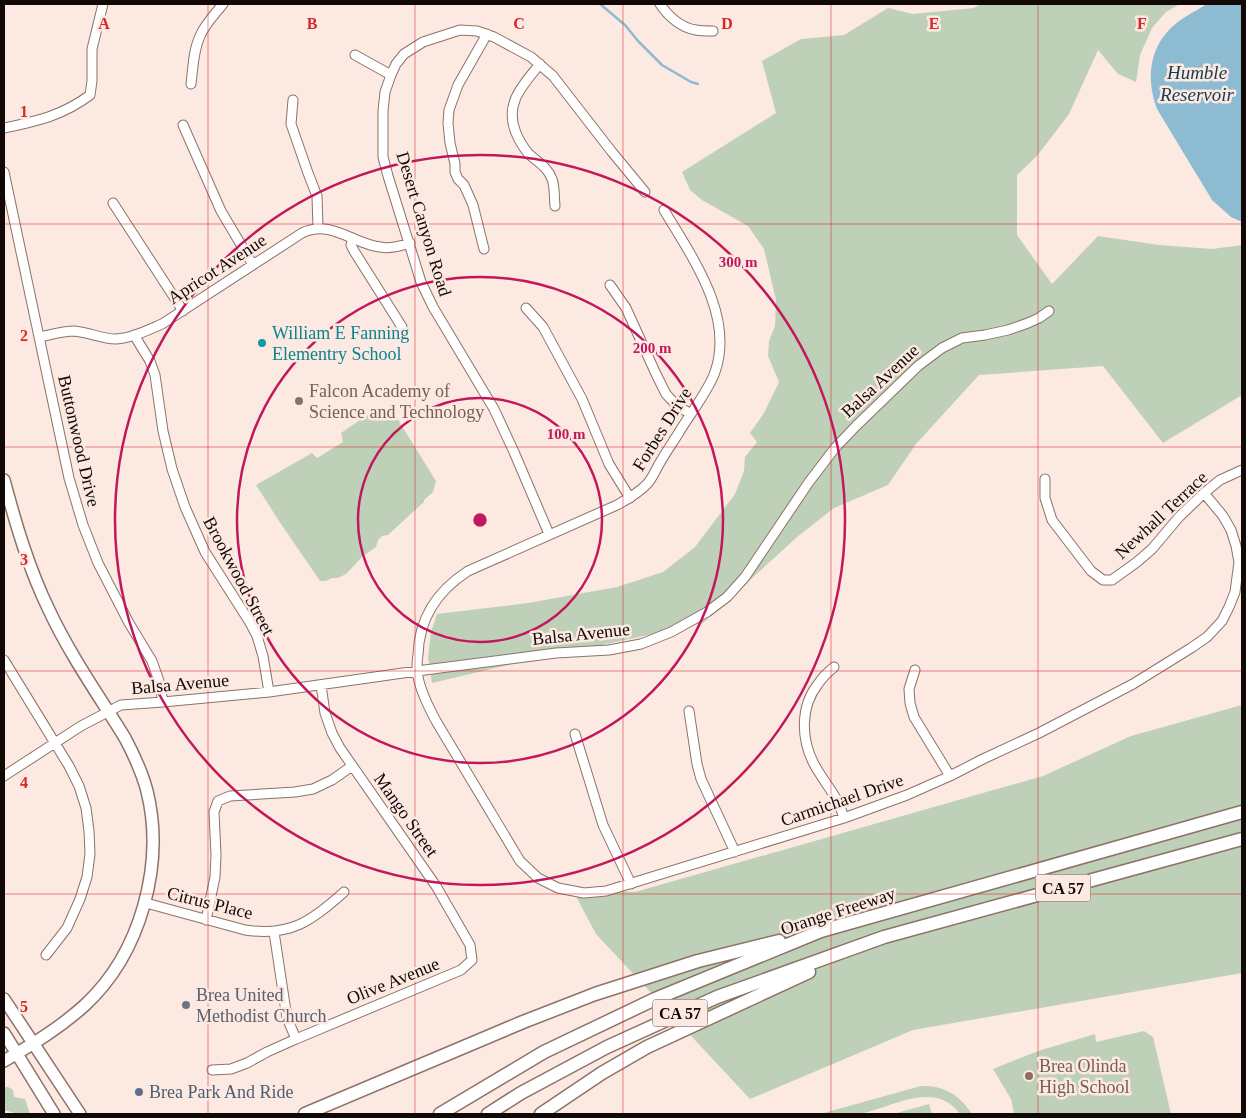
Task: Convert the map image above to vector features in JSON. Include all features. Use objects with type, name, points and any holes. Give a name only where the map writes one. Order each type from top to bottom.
[{"type":"highway","name":"Orange Freeway","points":[[440,1114],[544,1052],[655,999],[821,931],[1242,812]]},
{"type":"highway","name":"CA 57","points":[[488,1114],[521,1093],[607,1047],[717,997],[884,937],[1242,839]]},
{"type":"highway","points":[[305,1114],[513,1026],[595,994],[698,961],[821,931]]},
{"type":"highway","points":[[541,1114],[602,1073],[648,1047],[884,937]]},
{"type":"main road","points":[[4,480],[24,548],[49,611],[134,755],[147,790],[153,834],[152,866],[146,903],[136,931],[122,958],[106,982],[86,1004],[44,1037],[4,1060]]},
{"type":"main road","points":[[4,999],[80,1114]]},
{"type":"main road","points":[[4,1033],[54,1114]]},
{"type":"street","points":[[4,128],[32,122],[63,112],[90,95],[92,49],[103,4]]},
{"type":"street","points":[[191,84],[199,37],[223,4]]},
{"type":"street","points":[[660,4],[682,26],[695,30],[713,31]]},
{"type":"street","points":[[355,55],[390,75],[404,54],[423,42],[460,30],[477,31],[486,34],[531,57],[553,76],[645,192]]},
{"type":"street","points":[[484,249],[473,205],[464,185],[458,179],[455,172],[448,123],[449,110],[458,85],[486,34]]},
{"type":"street","points":[[540,64],[520,89],[514,102],[512,115],[519,141],[544,167],[552,179],[554,206]]},
{"type":"street","name":"Desert Canyon Road","points":[[390,75],[385,92],[383,111],[384,157],[388,176],[422,282],[432,307],[494,409],[549,534]]},
{"type":"street","points":[[293,100],[291,124],[318,196],[318,228],[327,229],[378,247],[388,248],[410,244]]},
{"type":"street","points":[[183,126],[221,211],[254,265]]},
{"type":"street","name":"Buttonwood Drive","points":[[4,172],[7,204],[39,337],[69,478],[83,525],[98,563],[113,593],[152,661],[159,681],[163,702]]},
{"type":"street","points":[[114,203],[183,311]]},
{"type":"street","name":"Forbes Drive","points":[[417,671],[418,645],[422,625],[430,608],[455,580],[468,571],[630,498],[648,483],[708,386],[715,371],[718,355],[717,313],[704,279],[664,210]]},
{"type":"street","name":"Apricot Avenue","points":[[39,337],[69,332],[118,339],[134,335],[162,324],[302,233],[318,228]]},
{"type":"street","points":[[353,238],[351,244],[354,251],[402,327]]},
{"type":"street","points":[[610,286],[626,308],[666,394],[678,407],[690,413]]},
{"type":"street","points":[[526,308],[544,327],[582,399],[609,464],[630,498]]},
{"type":"street","name":"Balsa Avenue","points":[[4,776],[80,726],[120,705],[269,692],[556,653],[609,650],[641,644],[670,632],[707,612],[727,597],[745,577],[809,482],[835,448],[918,366],[942,348],[962,338],[985,335],[1022,325],[1039,318],[1049,311]]},
{"type":"street","name":"Brookwood Street","points":[[134,335],[150,361],[155,375],[163,430],[172,469],[185,507],[205,552],[257,636],[263,656],[269,692]]},
{"type":"street","name":"Newhall Terrace","points":[[1045,479],[1045,498],[1052,520],[1090,571],[1103,580],[1112,580],[1138,562],[1152,549],[1179,517],[1204,493],[1220,480],[1242,470]]},
{"type":"street","name":"Carmichael Drive","points":[[417,671],[427,704],[436,722],[520,861],[538,878],[558,888],[584,894],[606,891],[844,818],[907,795],[1039,733],[1133,684],[1191,648],[1207,637],[1222,621],[1235,592],[1239,562],[1231,530],[1224,516],[1204,493]]},
{"type":"street","points":[[4,661],[69,766],[81,793],[87,815],[90,854],[87,877],[67,928],[46,955]]},
{"type":"street","points":[[834,667],[817,684],[807,702],[804,724],[810,756],[837,800],[844,818]]},
{"type":"street","points":[[915,670],[909,689],[910,703],[914,716],[950,776]]},
{"type":"street","name":"Mango Street","points":[[321,685],[325,713],[332,733],[352,766],[436,886],[470,945],[472,960]]},
{"type":"street","points":[[689,711],[701,779],[735,852]]},
{"type":"street","points":[[576,734],[603,826],[632,884]]},
{"type":"street","points":[[206,920],[215,876],[214,812],[218,801],[230,796],[313,789],[332,780],[352,766]]},
{"type":"street","name":"Citrus Place","points":[[146,903],[245,930],[274,932],[301,924],[316,916],[344,892]]},
{"type":"street","points":[[274,932],[287,1018],[296,1039]]},
{"type":"street","name":"Olive Avenue","points":[[212,1070],[231,1069],[247,1063],[296,1039],[461,970],[472,960]]},
{"type":"green space","points":[[981,4],[1180,4],[1166,12],[1152,28],[1140,55],[1136,82],[1118,74],[1098,50],[1069,114],[1037,156],[1017,175],[1017,235],[1052,284],[1098,236],[1159,245],[1212,249],[1242,245],[1242,395],[1163,443],[1103,366],[979,375],[916,444],[888,485],[834,508],[797,537],[703,623],[432,683],[428,658],[431,632],[437,614],[528,603],[617,587],[663,572],[695,547],[735,494],[744,471],[745,457],[757,442],[750,433],[764,413],[779,382],[768,356],[769,341],[775,326],[776,300],[764,249],[748,226],[702,200],[690,190],[682,172],[776,113],[762,61],[801,39],[844,35],[888,8],[913,14],[974,8]]},
{"type":"green space","points":[[369,414],[397,418],[436,481],[433,492],[388,535],[382,536],[378,540],[376,547],[362,557],[346,574],[338,578],[320,581],[256,485],[312,453],[317,458],[343,442],[341,433]]},
{"type":"green space","points":[[1242,705],[1242,973],[913,1030],[750,1099],[596,934],[572,889],[635,892],[1043,776],[1131,736]]},
{"type":"green space","points":[[1144,1031],[1153,1037],[1171,1114],[1014,1114],[1011,1099],[993,1069],[1038,1051],[1095,1034],[1096,1042]]},
{"type":"green space","points":[[921,1086],[937,1087],[950,1092],[962,1101],[972,1114],[960,1114],[950,1104],[938,1098],[925,1097],[899,1102],[859,1114],[820,1114]]},
{"type":"green space","points":[[4,1088],[13,1090],[14,1097],[25,1099],[30,1114],[16,1114],[4,1110]]},
{"type":"green space","points":[[929,1104],[932,1114],[893,1114]]},
{"type":"water","name":"Humble Reservoir","points":[[1207,4],[1242,4],[1242,222],[1231,217],[1212,200],[1157,109],[1152,88],[1151,68],[1153,58],[1162,39],[1177,22]]},
{"type":"waterway","points":[[600,4],[625,25],[662,65],[698,84]]},
{"type":"place","name":"William E Fanning Elementry School","points":[[262,343]]},
{"type":"place","name":"Falcon Academy of Science and Technology","points":[[299,401]]},
{"type":"place","name":"Brea United Methodist Church","points":[[186,1005]]},
{"type":"place","name":"Brea Olinda High School","points":[[1029,1076]]},
{"type":"place","name":"Brea Park And Ride","points":[[139,1092]]}]
